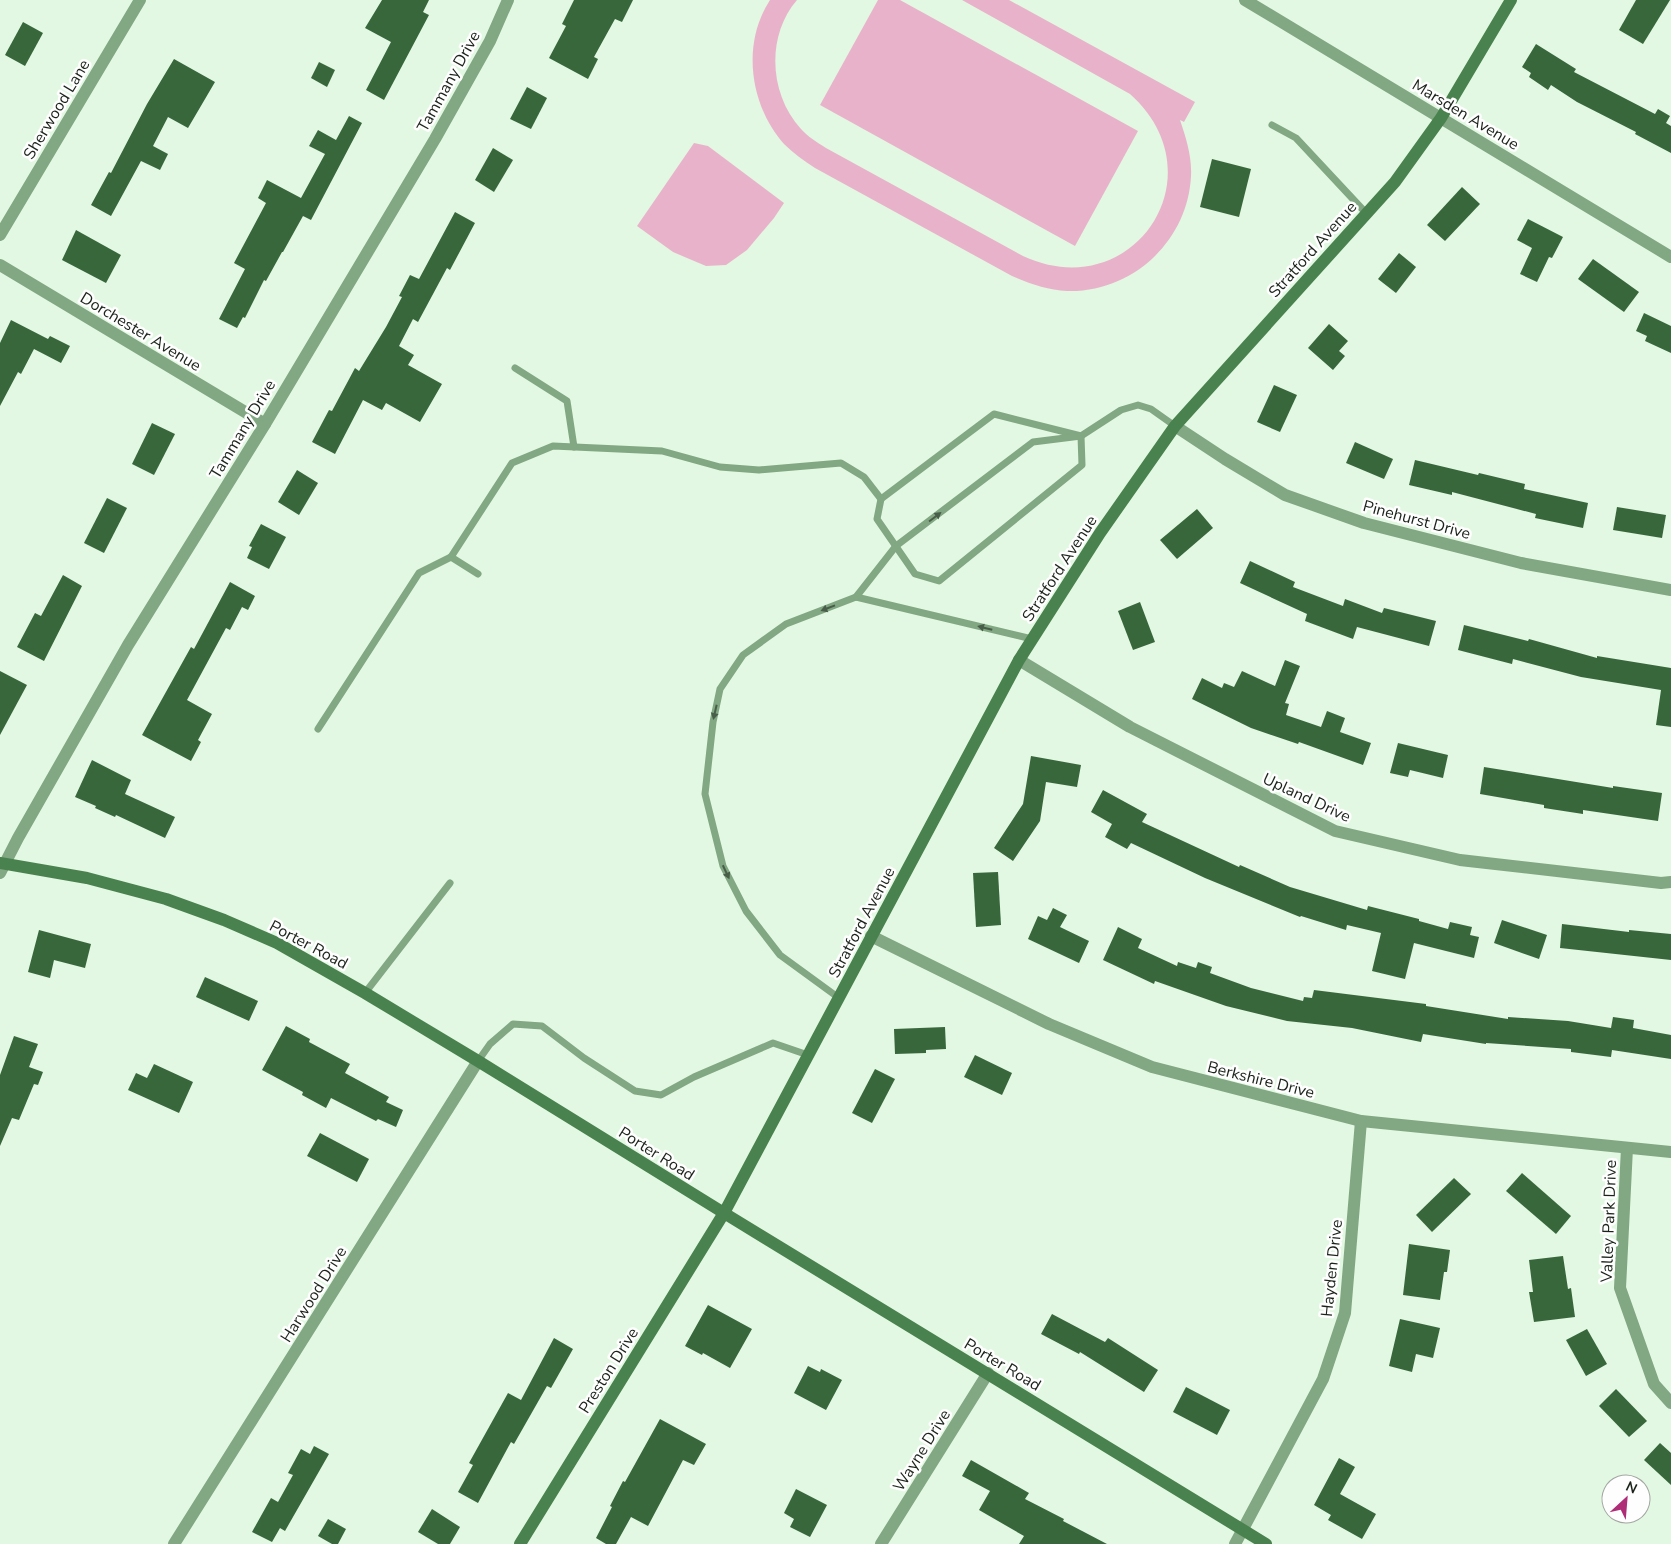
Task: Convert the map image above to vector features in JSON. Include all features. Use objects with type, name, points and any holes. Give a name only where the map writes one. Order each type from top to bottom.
[{"type":"street","name":"Sherwood Lane","points":[[0,235],[140,0]]},
{"type":"street","name":"Tammany Drive","points":[[1,867],[128,645],[265,424],[435,139],[490,41],[508,0]]},
{"type":"street","name":"Marsden Avenue","points":[[1245,0],[1671,257]]},
{"type":"street","name":"Stratford Avenue","points":[[724,1213],[1019,660],[1100,533],[1176,426],[1395,182],[1441,118],[1510,0]]},
{"type":"street","name":"Dorchester Avenue","points":[[0,265],[265,424]]},
{"type":"street","name":"Pinehurst Drive","points":[[1176,426],[1225,459],[1285,495],[1364,523],[1521,563],[1671,590]]},
{"type":"street","name":"Upland Drive","points":[[1019,660],[1130,727],[1335,831],[1460,860],[1661,883],[1671,882]]},
{"type":"street","name":"Porter Road","points":[[1,867],[87,878],[166,899],[224,920],[277,943],[478,1061],[1266,1544]]},
{"type":"street","name":"Berkshire Drive","points":[[872,936],[1049,1024],[1152,1068],[1361,1121],[1671,1152]]},
{"type":"street","name":"Harwood Drive","points":[[174,1544],[478,1061]]},
{"type":"street","name":"Hayden Drive","points":[[1235,1544],[1323,1379],[1345,1313],[1361,1121]]},
{"type":"street","name":"Valley Park Drive","points":[[1627,1148],[1620,1288],[1654,1384],[1671,1403]]},
{"type":"street","name":"Preston Drive","points":[[520,1544],[724,1213]]},
{"type":"street","name":"Wayne Drive","points":[[881,1544],[988,1374]]},
{"type":"lane","points":[[1272,125],[1296,138],[1366,213]]},
{"type":"lane","points":[[515,368],[567,401],[574,447]]},
{"type":"lane","points":[[838,998],[780,955],[746,911],[723,866],[705,794],[713,722],[720,689],[743,655],[786,624],[856,597],[896,546],[1033,442],[1081,436],[1121,410],[1138,405],[1151,409],[1176,426]]},
{"type":"lane","points":[[994,414],[1081,436],[1082,464],[939,581],[915,574],[877,519],[881,499],[994,414]]},
{"type":"lane","points":[[318,728],[419,573],[451,557],[512,463],[553,446],[662,452],[720,467],[759,470],[841,463],[864,477],[881,499]]},
{"type":"lane","points":[[451,557],[478,574]]},
{"type":"lane","points":[[856,597],[1032,639]]},
{"type":"lane","points":[[365,993],[450,883]]},
{"type":"lane","points":[[478,1061],[490,1044],[513,1024],[542,1026],[584,1058],[635,1091],[660,1095],[694,1077],[773,1042],[808,1054]]},
{"type":"shaded area","points":[[770,0],[797,0],[787,14],[780,30],[776,47],[775,65],[777,82],[790,115],[810,137],[826,148],[1023,256],[1063,267],[1099,264],[1129,249],[1152,224],[1165,194],[1167,161],[1156,126],[1130,94],[962,0],[1009,0],[1195,102],[1184,122],[1180,120],[1191,161],[1191,176],[1187,200],[1180,222],[1168,241],[1152,259],[1134,273],[1113,283],[1091,289],[1067,291],[1039,286],[1012,276],[815,168],[784,144],[772,129],[763,112],[753,74],[755,36],[761,17]]},
{"type":"shaded area","points":[[878,0],[900,0],[1138,131],[1075,246],[820,105]]},
{"type":"shaded area","points":[[694,143],[708,146],[784,203],[747,250],[726,265],[706,266],[673,252],[637,226]]},
{"type":"building","points":[[382,0],[429,0],[423,12],[429,15],[384,100],[366,90],[391,42],[365,28]]},
{"type":"building","points":[[574,0],[633,0],[622,22],[615,19],[594,57],[598,59],[588,79],[549,58],[566,26],[562,24]]},
{"type":"building","points":[[1636,0],[1670,0],[1643,44],[1619,30]]},
{"type":"building","points":[[23,22],[43,33],[25,66],[5,55]]},
{"type":"building","points":[[1536,44],[1576,69],[1574,72],[1655,114],[1658,109],[1670,116],[1666,123],[1671,126],[1671,153],[1635,134],[1636,132],[1577,102],[1551,85],[1548,90],[1529,77],[1531,73],[1522,67]]},
{"type":"building","points":[[174,59],[215,82],[188,128],[168,117],[153,146],[168,154],[160,170],[141,161],[111,216],[91,205],[109,172],[111,173],[147,104]]},
{"type":"building","points":[[319,62],[335,70],[327,87],[311,78]]},
{"type":"building","points":[[527,87],[547,98],[531,129],[510,119]]},
{"type":"building","points":[[349,116],[362,123],[311,220],[303,216],[266,281],[264,280],[245,318],[243,317],[237,328],[219,319],[245,269],[234,263],[266,203],[258,198],[267,180],[301,198],[325,154],[309,146],[318,130],[336,140]]},
{"type":"building","points":[[493,148],[513,160],[494,192],[475,180]]},
{"type":"building","points":[[1212,159],[1251,169],[1239,217],[1200,207]]},
{"type":"building","points":[[1462,187],[1480,204],[1445,241],[1427,225]]},
{"type":"building","points":[[455,212],[475,223],[450,270],[447,268],[418,322],[413,319],[399,346],[414,355],[408,365],[442,384],[420,422],[386,403],[382,410],[363,400],[335,454],[312,442],[329,410],[332,411],[355,368],[359,371],[386,327],[402,297],[399,296],[410,275],[419,279]]},
{"type":"building","points":[[1528,219],[1563,237],[1552,258],[1549,257],[1537,282],[1520,274],[1532,248],[1517,240]]},
{"type":"building","points":[[76,230],[121,255],[106,283],[62,260]]},
{"type":"building","points":[[1399,253],[1416,267],[1396,293],[1378,279]]},
{"type":"building","points":[[1593,259],[1639,292],[1624,312],[1578,279]]},
{"type":"building","points":[[1644,313],[1671,326],[1671,353],[1645,341],[1647,336],[1636,331]]},
{"type":"building","points":[[11,320],[48,339],[50,336],[70,346],[61,363],[34,349],[21,374],[18,372],[0,406],[0,343]]},
{"type":"building","points":[[1329,324],[1348,341],[1339,351],[1345,356],[1333,370],[1308,348]]},
{"type":"building","points":[[1274,385],[1297,395],[1280,432],[1257,422]]},
{"type":"building","points":[[152,423],[175,434],[154,475],[132,464]]},
{"type":"building","points":[[1355,442],[1393,459],[1384,479],[1346,463]]},
{"type":"building","points":[[1415,460],[1525,484],[1524,489],[1588,503],[1583,528],[1535,518],[1536,514],[1452,492],[1452,495],[1409,485]]},
{"type":"building","points":[[297,470],[318,483],[299,515],[278,502]]},
{"type":"building","points":[[107,498],[127,508],[104,553],[84,543]]},
{"type":"building","points":[[1617,507],[1666,515],[1662,538],[1613,530]]},
{"type":"building","points":[[1197,509],[1213,528],[1177,559],[1160,540]]},
{"type":"building","points":[[261,524],[286,537],[269,569],[247,558],[252,547],[249,546]]},
{"type":"building","points":[[1250,561],[1295,582],[1293,587],[1343,606],[1345,599],[1382,613],[1384,608],[1436,621],[1429,646],[1357,627],[1353,639],[1305,621],[1307,614],[1240,583]]},
{"type":"building","points":[[63,575],[82,586],[44,661],[17,647],[35,613],[41,616]]},
{"type":"building","points":[[230,582],[255,596],[248,610],[242,607],[230,630],[226,628],[187,700],[212,714],[198,740],[201,742],[191,761],[142,735],[191,647],[194,649]]},
{"type":"building","points":[[1140,602],[1155,642],[1133,650],[1118,611]]},
{"type":"building","points":[[1464,625],[1528,641],[1529,639],[1597,658],[1597,656],[1671,668],[1671,727],[1656,725],[1661,690],[1581,677],[1513,659],[1512,664],[1458,650]]},
{"type":"building","points":[[1285,660],[1300,666],[1285,703],[1289,704],[1286,715],[1321,727],[1327,711],[1345,718],[1340,732],[1371,743],[1363,765],[1299,742],[1298,744],[1251,728],[1192,699],[1202,678],[1222,688],[1224,683],[1234,687],[1242,671],[1275,686]]},
{"type":"building","points":[[0,671],[27,685],[0,735]]},
{"type":"building","points":[[1398,743],[1448,755],[1443,778],[1410,770],[1408,777],[1390,773]]},
{"type":"building","points":[[1031,756],[1081,765],[1077,787],[1046,782],[1040,821],[1013,861],[994,848],[1023,804]]},
{"type":"building","points":[[92,760],[131,780],[125,794],[175,817],[165,838],[116,815],[115,817],[95,808],[96,806],[75,797]]},
{"type":"building","points":[[1484,767],[1613,788],[1613,786],[1662,793],[1658,821],[1583,810],[1583,814],[1544,808],[1544,805],[1480,794]]},
{"type":"building","points":[[1103,790],[1147,814],[1142,822],[1239,867],[1240,865],[1290,887],[1367,910],[1368,906],[1419,919],[1419,921],[1448,929],[1450,922],[1472,927],[1470,935],[1479,937],[1474,958],[1414,943],[1405,979],[1372,971],[1381,933],[1347,925],[1346,930],[1300,917],[1205,878],[1131,843],[1127,849],[1105,837],[1112,824],[1091,812]]},
{"type":"building","points":[[998,872],[1001,925],[976,927],[973,873]]},
{"type":"building","points":[[1053,908],[1067,915],[1060,927],[1089,941],[1079,963],[1028,939],[1038,916],[1047,920]]},
{"type":"building","points":[[1502,920],[1547,935],[1539,959],[1494,943]]},
{"type":"building","points":[[1562,924],[1629,932],[1629,930],[1671,934],[1671,960],[1560,948]]},
{"type":"building","points":[[1118,927],[1142,939],[1138,948],[1177,966],[1178,962],[1196,968],[1198,962],[1212,967],[1210,973],[1251,988],[1303,1001],[1304,997],[1312,998],[1314,990],[1426,1004],[1426,1006],[1508,1019],[1508,1017],[1568,1021],[1611,1028],[1613,1017],[1634,1020],[1633,1028],[1671,1035],[1671,1059],[1612,1050],[1611,1057],[1571,1052],[1571,1049],[1486,1044],[1423,1034],[1421,1042],[1352,1028],[1287,1021],[1226,1006],[1155,981],[1154,984],[1103,960]]},
{"type":"building","points":[[39,930],[91,944],[85,968],[54,960],[50,978],[28,972]]},
{"type":"building","points":[[205,977],[258,1001],[249,1021],[196,997]]},
{"type":"building","points":[[286,1026],[310,1039],[309,1042],[350,1064],[345,1073],[389,1097],[386,1102],[403,1110],[396,1127],[378,1119],[376,1121],[331,1098],[326,1108],[302,1095],[303,1092],[262,1070]]},
{"type":"building","points":[[945,1027],[946,1049],[926,1050],[926,1053],[895,1054],[894,1029]]},
{"type":"building","points":[[14,1036],[38,1044],[29,1067],[43,1072],[38,1085],[34,1084],[19,1120],[12,1118],[0,1146],[0,1075]]},
{"type":"building","points":[[975,1055],[1012,1073],[1002,1095],[964,1077]]},
{"type":"building","points":[[154,1064],[193,1082],[179,1113],[128,1090],[136,1073],[147,1078]]},
{"type":"building","points":[[875,1069],[895,1079],[872,1123],[852,1113]]},
{"type":"building","points":[[320,1133],[369,1159],[357,1182],[307,1156]]},
{"type":"building","points":[[1522,1173],[1571,1216],[1556,1234],[1506,1191]]},
{"type":"building","points":[[1454,1178],[1471,1194],[1432,1232],[1416,1215]]},
{"type":"building","points":[[1409,1244],[1450,1250],[1447,1272],[1444,1272],[1440,1300],[1403,1295]]},
{"type":"building","points":[[1563,1256],[1568,1289],[1571,1288],[1575,1317],[1534,1322],[1529,1292],[1533,1292],[1529,1260]]},
{"type":"building","points":[[708,1305],[752,1329],[730,1368],[703,1353],[702,1355],[685,1346]]},
{"type":"building","points":[[1052,1314],[1105,1342],[1108,1338],[1158,1370],[1144,1392],[1080,1352],[1079,1354],[1041,1334]]},
{"type":"building","points":[[1400,1319],[1440,1328],[1433,1358],[1416,1354],[1412,1372],[1389,1366]]},
{"type":"building","points":[[1587,1329],[1607,1364],[1586,1376],[1566,1340]]},
{"type":"building","points":[[554,1338],[573,1349],[551,1388],[547,1386],[514,1444],[511,1442],[478,1503],[458,1492],[473,1465],[469,1463],[508,1393],[521,1400]]},
{"type":"building","points":[[808,1366],[820,1372],[821,1369],[842,1380],[826,1410],[794,1393]]},
{"type":"building","points":[[1186,1387],[1230,1410],[1217,1435],[1173,1412]]},
{"type":"building","points":[[1616,1389],[1647,1421],[1629,1437],[1599,1406]]},
{"type":"building","points":[[660,1419],[706,1444],[694,1465],[683,1460],[648,1526],[631,1517],[616,1544],[606,1544],[596,1538],[623,1481],[625,1482]]},
{"type":"building","points":[[1660,1443],[1671,1453],[1671,1485],[1644,1460]]},
{"type":"building","points":[[314,1446],[329,1454],[285,1531],[280,1528],[272,1542],[252,1532],[271,1498],[278,1502],[293,1475],[288,1473],[301,1449],[310,1454]]},
{"type":"building","points":[[1339,1458],[1355,1467],[1340,1494],[1376,1514],[1362,1539],[1328,1520],[1331,1515],[1314,1505]]},
{"type":"building","points":[[971,1460],[1029,1493],[1025,1499],[1107,1544],[1019,1544],[1024,1536],[979,1510],[990,1491],[962,1476]]},
{"type":"building","points":[[796,1489],[827,1505],[810,1537],[790,1527],[794,1519],[784,1513]]},
{"type":"building","points":[[432,1509],[460,1527],[450,1544],[438,1544],[418,1532]]},
{"type":"building","points":[[328,1519],[346,1529],[338,1544],[332,1544],[318,1536]]}]
